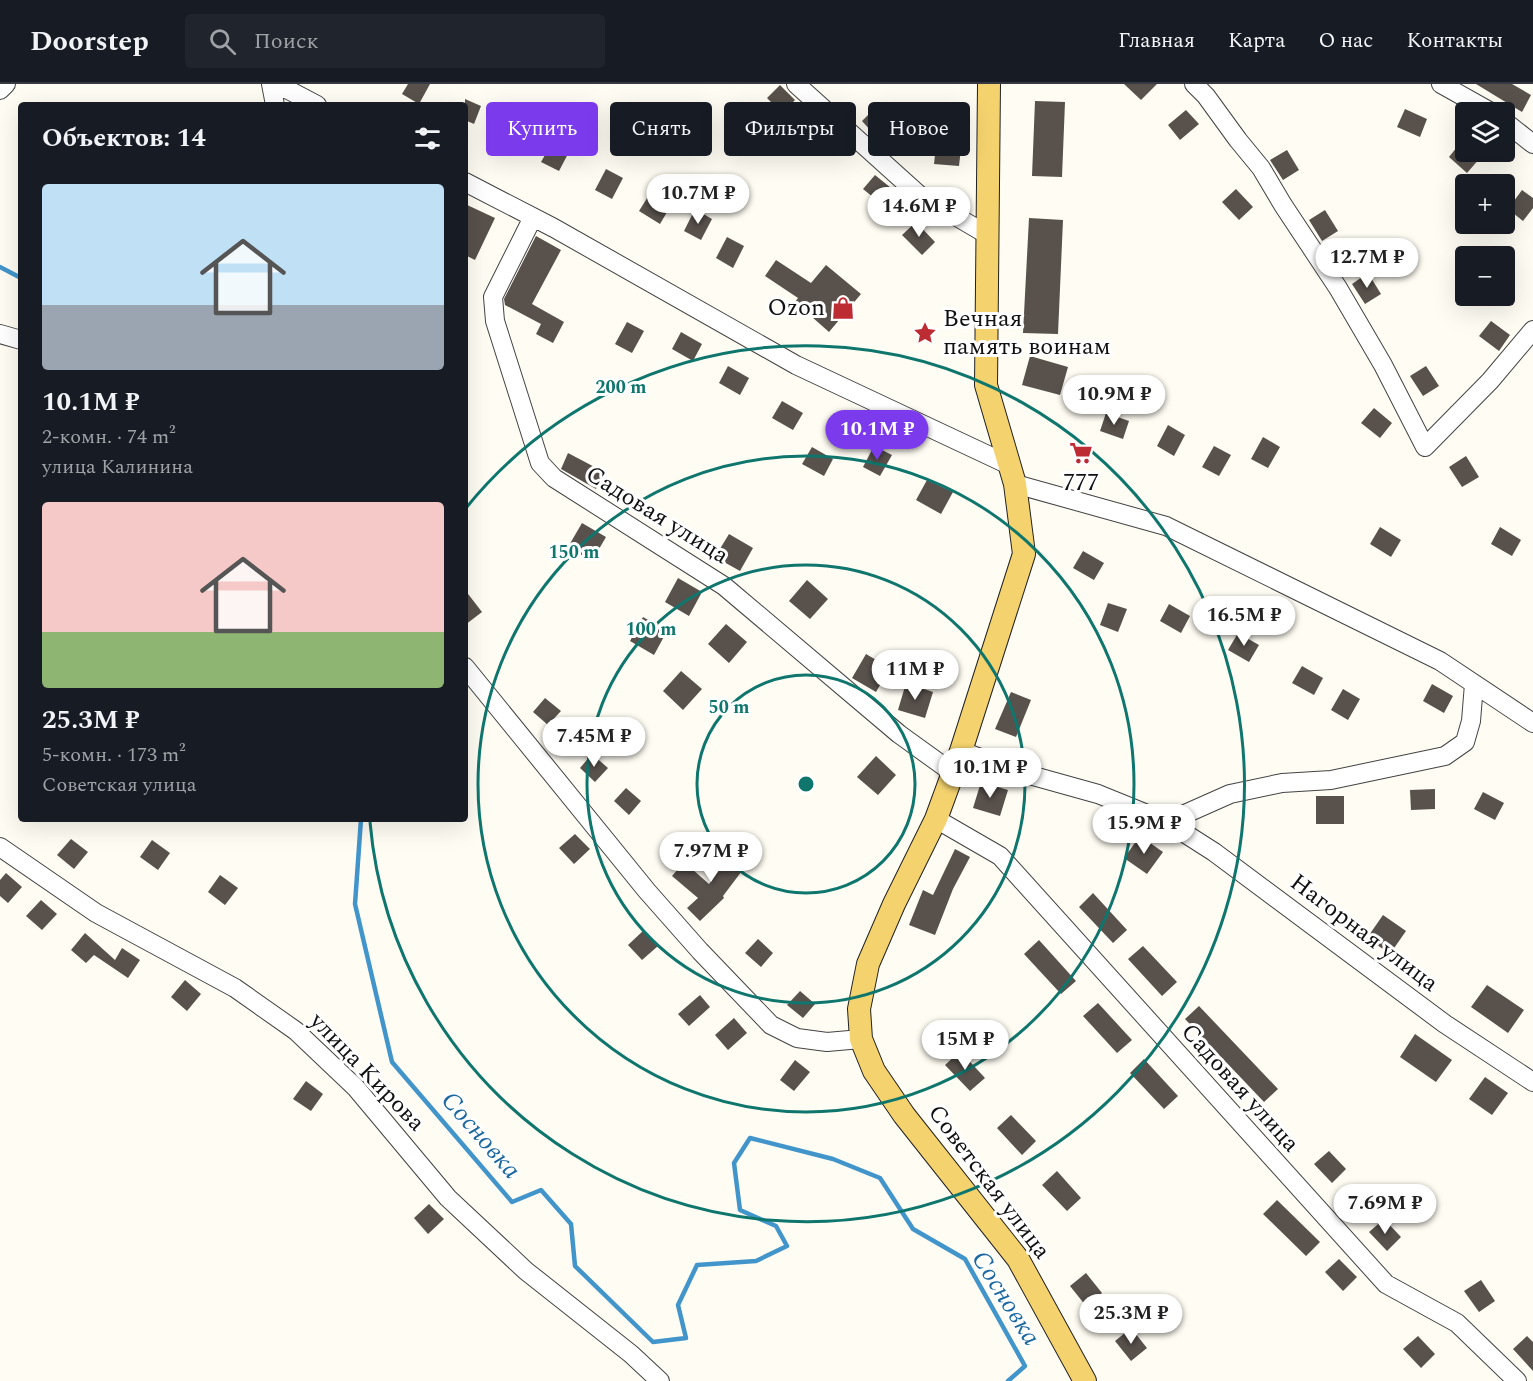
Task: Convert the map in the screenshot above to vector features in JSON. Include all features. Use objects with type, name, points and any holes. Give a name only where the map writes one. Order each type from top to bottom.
[{"type":"main road","name":"Советская улица","points":[[989,84],[986,385],[1012,475],[1024,554],[961,751],[936,819],[894,904],[868,964],[859,1010],[861,1039],[874,1071],[904,1115],[1018,1259],[1085,1381]]},
{"type":"street","points":[[0,90],[6,84]]},
{"type":"street","points":[[271,84],[274,102]]},
{"type":"street","points":[[277,84],[312,102]]},
{"type":"street","points":[[796,84],[918,194],[986,234]]},
{"type":"street","points":[[1194,84],[1262,168],[1283,206],[1338,288],[1383,364],[1425,447],[1490,381],[1533,330]]},
{"type":"street","points":[[1441,84],[1473,102]]},
{"type":"street","points":[[1515,129],[1533,144]]},
{"type":"street","points":[[468,184],[533,217],[796,365],[1012,475],[1166,526],[1440,661],[1533,723]]},
{"type":"street","name":"Садовая улица","points":[[533,217],[493,297],[495,321],[540,463],[554,478],[724,586],[899,734],[953,773]]},
{"type":"street","points":[[0,334],[18,339]]},
{"type":"street","points":[[468,671],[647,891],[700,951],[771,1025],[797,1038],[827,1042],[861,1039]]},
{"type":"street","points":[[1167,822],[1230,794],[1282,783],[1331,780],[1445,756],[1465,742],[1471,721],[1474,684]]},
{"type":"street","name":"Нагорная улица","points":[[961,751],[1019,772],[1098,794],[1167,822],[1215,852],[1444,1023],[1533,1082]]},
{"type":"street","name":"Садовая улица","points":[[936,819],[1000,856],[1386,1284],[1457,1323],[1516,1381]]},
{"type":"street","name":"улица Кирова","points":[[0,847],[96,912],[235,988],[296,1031],[356,1088],[448,1198],[526,1271],[631,1354],[660,1381]]},
{"type":"building","points":[[408,84],[430,84],[420,102],[416,102],[402,94]]},
{"type":"building","points":[[1124,84],[1157,84],[1141,100]]},
{"type":"building","points":[[1476,84],[1512,84],[1531,95],[1522,112],[1515,108],[1515,102],[1506,102]]},
{"type":"building","points":[[780,85],[795,100],[793,102],[771,102],[767,98]]},
{"type":"building","points":[[465,99],[481,106],[474,124],[468,121],[468,102],[465,102]]},
{"type":"building","points":[[1035,101],[1065,102],[1062,177],[1032,176]]},
{"type":"building","points":[[1405,109],[1427,119],[1420,137],[1397,127]]},
{"type":"building","points":[[1186,110],[1199,124],[1180,140],[1168,125]]},
{"type":"building","points":[[868,115],[868,128],[862,121]]},
{"type":"building","points":[[1287,150],[1299,170],[1283,180],[1270,160]]},
{"type":"building","points":[[1455,150],[1455,162],[1477,162],[1467,173],[1449,157]]},
{"type":"building","points":[[544,156],[567,156],[559,171],[541,162]]},
{"type":"building","points":[[935,156],[960,156],[959,166],[934,164]]},
{"type":"building","points":[[606,169],[623,178],[612,199],[595,190]]},
{"type":"building","points":[[875,175],[891,188],[879,202],[863,189]]},
{"type":"building","points":[[1236,189],[1253,207],[1239,220],[1222,202]]},
{"type":"building","points":[[1522,190],[1533,198],[1533,208],[1523,221],[1515,215],[1515,200]]},
{"type":"building","points":[[649,195],[670,207],[660,224],[639,211]]},
{"type":"building","points":[[468,205],[495,218],[475,260],[468,256]]},
{"type":"building","points":[[695,209],[712,219],[701,240],[684,231]]},
{"type":"building","points":[[1325,210],[1338,231],[1322,241],[1309,220]]},
{"type":"building","points":[[1029,218],[1063,220],[1058,334],[1023,333]]},
{"type":"building","points":[[916,222],[935,242],[922,255],[902,235]]},
{"type":"building","points":[[536,236],[561,250],[532,304],[564,322],[553,343],[536,334],[541,324],[505,305],[504,299]]},
{"type":"building","points":[[727,237],[744,246],[733,268],[716,258]]},
{"type":"building","points":[[776,260],[811,283],[826,265],[861,294],[829,332],[795,302],[798,298],[765,276]]},
{"type":"building","points":[[1368,273],[1381,294],[1365,304],[1352,284]]},
{"type":"building","points":[[1491,321],[1510,335],[1499,351],[1479,336]]},
{"type":"building","points":[[627,322],[644,331],[632,353],[615,344]]},
{"type":"building","points":[[681,332],[702,344],[693,361],[672,349]]},
{"type":"building","points":[[1030,356],[1068,367],[1060,395],[1022,385]]},
{"type":"building","points":[[728,366],[749,378],[740,395],[719,383]]},
{"type":"building","points":[[1426,366],[1439,386],[1423,396],[1410,376]]},
{"type":"building","points":[[782,401],[803,413],[793,430],[772,418]]},
{"type":"building","points":[[1374,408],[1392,423],[1380,438],[1361,423]]},
{"type":"building","points":[[1106,413],[1129,421],[1123,439],[1100,431]]},
{"type":"building","points":[[1168,425],[1185,435],[1174,456],[1157,446]]},
{"type":"building","points":[[1263,437],[1280,447],[1268,468],[1251,459]]},
{"type":"building","points":[[874,446],[892,455],[880,476],[863,467]]},
{"type":"building","points":[[1214,446],[1231,455],[1219,476],[1202,467]]},
{"type":"building","points":[[812,447],[833,459],[824,476],[802,464]]},
{"type":"building","points":[[568,453],[604,472],[596,489],[561,469]]},
{"type":"building","points":[[1466,456],[1479,477],[1462,487],[1449,467]]},
{"type":"building","points":[[927,480],[953,492],[941,514],[916,500]]},
{"type":"building","points":[[582,523],[606,537],[592,561],[568,547]]},
{"type":"building","points":[[1380,527],[1401,540],[1391,557],[1370,544]]},
{"type":"building","points":[[1500,527],[1521,540],[1512,556],[1491,544]]},
{"type":"building","points":[[729,534],[753,548],[740,571],[715,557]]},
{"type":"building","points":[[1083,551],[1104,563],[1094,580],[1073,568]]},
{"type":"building","points":[[678,578],[702,592],[689,616],[665,602]]},
{"type":"building","points":[[807,580],[828,599],[810,619],[789,601]]},
{"type":"building","points":[[468,594],[482,612],[468,623]]},
{"type":"building","points":[[1108,603],[1127,609],[1118,632],[1100,625]]},
{"type":"building","points":[[1169,604],[1190,616],[1181,633],[1160,621]]},
{"type":"building","points":[[643,617],[667,631],[654,655],[630,641]]},
{"type":"building","points":[[726,624],[747,642],[729,663],[708,644]]},
{"type":"building","points":[[1238,633],[1259,645],[1249,662],[1228,650]]},
{"type":"building","points":[[866,654],[890,668],[876,692],[852,678]]},
{"type":"building","points":[[1302,666],[1323,678],[1314,695],[1292,683]]},
{"type":"building","points":[[681,671],[702,689],[683,710],[663,691]]},
{"type":"building","points":[[906,683],[933,692],[925,718],[898,710]]},
{"type":"building","points":[[1432,684],[1453,696],[1444,713],[1423,701]]},
{"type":"building","points":[[1343,689],[1360,699],[1348,720],[1331,710]]},
{"type":"building","points":[[1011,692],[1031,700],[1016,737],[995,729]]},
{"type":"building","points":[[545,698],[561,711],[548,725],[533,712]]},
{"type":"building","points":[[592,754],[608,768],[595,782],[580,768]]},
{"type":"building","points":[[876,756],[896,775],[878,795],[857,777]]},
{"type":"building","points":[[981,782],[1008,790],[1000,816],[973,808]]},
{"type":"building","points":[[626,788],[641,801],[629,815],[614,801]]},
{"type":"building","points":[[1435,789],[1435,809],[1411,810],[1410,790]]},
{"type":"building","points":[[1483,792],[1504,803],[1495,820],[1474,809]]},
{"type":"building","points":[[1316,796],[1344,796],[1344,824],[1316,824]]},
{"type":"building","points":[[575,834],[590,849],[574,864],[559,848]]},
{"type":"building","points":[[1140,836],[1163,852],[1147,874],[1124,858]]},
{"type":"building","points":[[71,839],[88,852],[74,869],[57,855]]},
{"type":"building","points":[[152,840],[170,853],[158,870],[140,857]]},
{"type":"building","points":[[736,848],[751,859],[723,896],[724,898],[700,921],[687,908],[698,898],[672,876],[684,862],[709,884]]},
{"type":"building","points":[[955,849],[970,857],[953,889],[935,935],[909,925],[923,890],[933,895]]},
{"type":"building","points":[[6,873],[22,887],[8,903],[0,896],[0,880]]},
{"type":"building","points":[[220,875],[238,888],[225,905],[208,892]]},
{"type":"building","points":[[1093,893],[1127,930],[1113,943],[1079,907]]},
{"type":"building","points":[[41,900],[57,914],[42,930],[26,916]]},
{"type":"building","points":[[1383,915],[1406,931],[1390,954],[1367,938]]},
{"type":"building","points":[[644,930],[658,946],[642,960],[628,945]]},
{"type":"building","points":[[85,933],[115,960],[122,948],[140,960],[128,978],[94,955],[86,963],[71,950]]},
{"type":"building","points":[[758,939],[773,953],[761,967],[745,953]]},
{"type":"building","points":[[1039,940],[1076,981],[1061,994],[1024,954]]},
{"type":"building","points":[[1143,946],[1177,982],[1162,996],[1128,959]]},
{"type":"building","points":[[185,980],[201,994],[187,1011],[171,997]]},
{"type":"building","points":[[1487,985],[1524,1010],[1508,1033],[1471,1007]]},
{"type":"building","points":[[800,991],[815,1004],[803,1018],[787,1005]]},
{"type":"building","points":[[700,995],[710,1007],[689,1026],[678,1014]]},
{"type":"building","points":[[1098,1003],[1132,1040],[1117,1053],[1083,1016]]},
{"type":"building","points":[[1199,1006],[1278,1089],[1264,1102],[1185,1019]]},
{"type":"building","points":[[734,1018],[747,1033],[728,1050],[715,1035]]},
{"type":"building","points":[[1415,1034],[1452,1060],[1436,1082],[1400,1057]]},
{"type":"building","points":[[960,1051],[985,1078],[970,1091],[945,1065]]},
{"type":"building","points":[[1144,1059],[1178,1096],[1164,1109],[1130,1073]]},
{"type":"building","points":[[795,1060],[810,1072],[794,1091],[780,1080]]},
{"type":"building","points":[[1485,1077],[1508,1093],[1492,1115],[1469,1099]]},
{"type":"building","points":[[306,1081],[323,1094],[311,1111],[293,1099]]},
{"type":"building","points":[[1011,1115],[1036,1141],[1022,1155],[997,1128]]},
{"type":"building","points":[[1329,1151],[1346,1169],[1332,1183],[1314,1164]]},
{"type":"building","points":[[1057,1171],[1081,1198],[1067,1211],[1042,1185]]},
{"type":"building","points":[[1277,1200],[1320,1242],[1306,1256],[1263,1214]]},
{"type":"building","points":[[429,1204],[444,1219],[428,1234],[414,1218]]},
{"type":"building","points":[[1384,1219],[1401,1237],[1387,1251],[1369,1232]]},
{"type":"building","points":[[1339,1259],[1357,1277],[1343,1291],[1325,1272]]},
{"type":"building","points":[[1086,1273],[1102,1293],[1086,1306],[1070,1286]]},
{"type":"building","points":[[1481,1280],[1495,1301],[1479,1312],[1464,1291]]},
{"type":"building","points":[[1131,1328],[1147,1348],[1131,1361],[1115,1341]]},
{"type":"building","points":[[1418,1336],[1435,1354],[1421,1368],[1403,1349]]},
{"type":"building","points":[[1527,1336],[1533,1342],[1533,1371],[1513,1349]]},
{"type":"waterway","name":"Сосновка","points":[[0,267],[18,276]]},
{"type":"waterway","name":"Сосновка","points":[[361,822],[355,904],[392,1062],[512,1202],[541,1190],[571,1224],[575,1266],[653,1342],[686,1338],[678,1305],[697,1265],[756,1261],[787,1246],[776,1226],[740,1210],[734,1163],[750,1138],[833,1159],[880,1178],[913,1229],[965,1259],[1025,1366],[1008,1381]]},
{"type":"place","name":"Ozon","points":[[843,308]]},
{"type":"place","name":"Вечная память воинам","points":[[925,333]]},
{"type":"place","name":"777","points":[[1081,453]]}]
